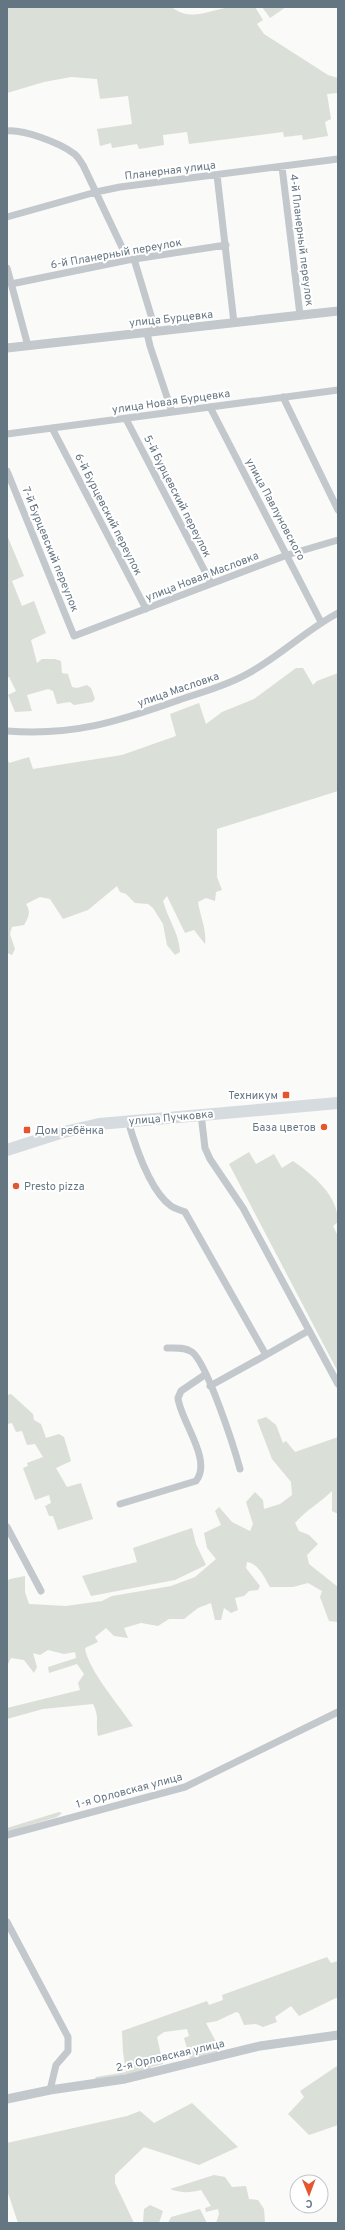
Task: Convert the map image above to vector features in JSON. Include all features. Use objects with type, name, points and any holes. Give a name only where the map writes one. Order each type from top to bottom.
[{"type":"main road","name":"улица Пучковка","points":[[7,1150],[72,1129],[128,1121],[338,1103]]},
{"type":"street","points":[[7,131],[18,130],[72,152],[83,165],[131,259],[152,332],[150,346],[172,412]]},
{"type":"street","name":"Планерная улица","points":[[7,217],[96,192],[338,159]]},
{"type":"street","name":"4-й Планерный переулок","points":[[282,167],[300,315]]},
{"type":"street","points":[[217,175],[234,323]]},
{"type":"street","name":"6-й Планерный переулок","points":[[11,284],[131,259],[226,245]]},
{"type":"street","points":[[7,268],[28,346]]},
{"type":"street","name":"улица Бурцевка","points":[[7,348],[338,311]]},
{"type":"street","name":"улица Новая Бурцевка","points":[[7,434],[338,390]]},
{"type":"street","points":[[283,397],[338,510]]},
{"type":"street","name":"улица Павлуновского","points":[[210,407],[321,622]]},
{"type":"street","name":"5-й Бурцевский переулок","points":[[126,419],[211,583]]},
{"type":"street","name":"6-й Бурцевский переулок","points":[[52,428],[146,609]]},
{"type":"street","name":"7-й Бурцевский переулок","points":[[7,471],[74,636]]},
{"type":"street","name":"улица Новая Масловка","points":[[74,636],[287,555],[338,540]]},
{"type":"street","name":"улица Масловка","points":[[7,731],[39,734],[94,726],[136,715],[227,684],[248,674],[285,650],[321,622],[338,613]]},
{"type":"street","points":[[201,1114],[205,1148],[210,1159],[243,1208],[308,1331],[338,1384]]},
{"type":"street","points":[[128,1121],[133,1141],[145,1169],[163,1200],[172,1207],[185,1212],[266,1355]]},
{"type":"street","points":[[210,1386],[308,1331]]},
{"type":"street","points":[[167,1348],[181,1348],[190,1351],[206,1374],[231,1438],[240,1469]]},
{"type":"street","points":[[120,1504],[196,1481],[198,1478],[201,1467],[197,1449],[178,1398],[181,1391],[206,1374]]},
{"type":"street","points":[[7,1527],[41,1591]]},
{"type":"street","name":"1-я Орловская улица","points":[[7,1835],[185,1787],[338,1712]]},
{"type":"street","points":[[7,1922],[68,2037],[68,2051],[56,2065],[50,2090]]},
{"type":"street","name":"2-я Орловская улица","points":[[7,2099],[50,2090],[125,2079],[260,2046],[338,2035]]},
{"type":"shaded area","points":[[7,7],[171,7],[179,12],[194,15],[224,8],[255,7],[263,20],[257,24],[264,34],[328,75],[338,78],[338,93],[327,94],[331,119],[325,122],[328,136],[303,140],[302,135],[284,137],[283,132],[189,144],[187,132],[163,135],[164,145],[139,149],[137,144],[112,148],[111,143],[100,146],[97,129],[132,124],[128,96],[100,99],[97,79],[71,77],[44,82],[7,93]]},
{"type":"shaded area","points":[[262,7],[286,7],[270,18]]},
{"type":"shaded area","points":[[7,535],[24,576],[12,581],[22,606],[34,601],[46,633],[31,640],[37,663],[42,659],[55,659],[61,661],[62,673],[68,674],[72,687],[77,688],[87,685],[91,688],[95,699],[92,702],[74,705],[70,702],[57,704],[53,691],[48,689],[27,695],[32,711],[15,712],[8,695],[16,691],[9,677],[7,677]]},
{"type":"shaded area","points":[[296,668],[303,668],[313,685],[317,681],[338,673],[338,791],[217,829],[217,877],[222,890],[216,892],[215,901],[206,898],[198,902],[204,928],[205,944],[194,930],[185,933],[167,896],[163,901],[176,932],[180,952],[175,955],[167,945],[163,924],[153,908],[148,904],[135,903],[126,894],[120,892],[117,886],[88,910],[63,919],[50,899],[40,897],[26,904],[29,912],[28,917],[24,925],[12,927],[10,934],[15,949],[12,955],[7,953],[7,758],[9,763],[29,757],[33,769],[122,755],[176,736],[170,714],[199,703],[206,724],[222,712],[254,699]]},
{"type":"shaded area","points":[[249,1152],[256,1164],[274,1154],[282,1168],[293,1161],[316,1179],[334,1203],[338,1222],[333,1226],[338,1236],[338,1372],[229,1164]]},
{"type":"shaded area","points":[[11,1394],[33,1414],[34,1420],[41,1424],[46,1438],[59,1434],[64,1437],[71,1461],[56,1468],[67,1487],[81,1483],[93,1519],[58,1530],[53,1516],[49,1516],[45,1506],[51,1503],[49,1495],[35,1500],[23,1468],[28,1466],[27,1463],[43,1457],[35,1444],[27,1445],[22,1431],[16,1432],[12,1423],[7,1424],[7,1395]]},
{"type":"shaded area","points":[[266,1417],[276,1425],[283,1443],[286,1441],[295,1452],[338,1437],[338,1514],[332,1511],[332,1491],[295,1523],[299,1531],[309,1535],[318,1544],[307,1555],[309,1564],[338,1587],[338,1622],[329,1621],[320,1597],[322,1591],[308,1583],[293,1587],[270,1587],[258,1568],[247,1562],[246,1568],[260,1586],[258,1590],[249,1591],[244,1596],[235,1598],[238,1610],[231,1613],[224,1608],[221,1620],[215,1620],[211,1603],[198,1608],[184,1619],[169,1619],[158,1626],[141,1623],[124,1628],[128,1638],[114,1636],[106,1628],[95,1637],[98,1642],[85,1648],[87,1656],[98,1676],[133,1726],[98,1736],[97,1717],[93,1704],[43,1709],[7,1719],[7,1708],[80,1690],[78,1683],[84,1674],[77,1664],[49,1673],[48,1667],[76,1658],[75,1652],[64,1654],[48,1650],[40,1655],[33,1653],[37,1667],[34,1673],[24,1660],[11,1658],[7,1666],[7,1581],[25,1576],[25,1592],[29,1604],[66,1606],[102,1601],[112,1596],[171,1586],[195,1577],[216,1559],[207,1548],[204,1533],[221,1525],[215,1511],[219,1507],[232,1522],[250,1531],[253,1524],[246,1502],[255,1492],[263,1500],[264,1509],[280,1504],[292,1495],[291,1482],[272,1459],[257,1420]]},
{"type":"shaded area","points":[[192,1528],[196,1544],[206,1565],[175,1580],[91,1596],[82,1576],[137,1562],[133,1548]]},
{"type":"shaded area","points":[[59,1812],[62,1813],[57,1817],[7,1832],[7,1828]]},
{"type":"shaded area","points":[[327,1957],[331,1963],[338,1961],[338,1997],[299,2016],[291,2006],[275,2017],[277,2022],[263,2027],[256,2024],[244,2025],[239,2013],[236,2012],[217,2021],[206,2023],[221,2051],[190,2059],[184,2038],[189,2036],[187,2029],[164,2032],[157,2037],[163,2064],[151,2067],[150,2070],[94,2080],[96,2077],[126,2072],[122,2031],[207,2001],[209,2005],[223,2000],[222,1995]]},
{"type":"shaded area","points":[[337,2066],[338,2125],[309,2135],[288,2114],[304,2097],[300,2091]]},
{"type":"shaded area","points":[[192,2103],[238,2147],[199,2165],[144,2147],[115,2175],[115,2183],[134,2223],[18,2223],[7,2190],[7,2143],[127,2116],[140,2111],[154,2123]]},
{"type":"shaded area","points":[[214,2175],[225,2177],[232,2187],[246,2186],[249,2199],[258,2200],[264,2209],[265,2223],[216,2223],[219,2214],[218,2209],[206,2212],[205,2208],[211,2206],[201,2190],[185,2192],[170,2189]]},
{"type":"shaded area","points":[[150,2205],[163,2211],[159,2223],[143,2223],[144,2209]]},
{"type":"shaded area","points":[[200,2209],[207,2223],[168,2223],[171,2217]]},
{"type":"place","name":"Техникум","points":[[286,1095]]},
{"type":"place","name":"База цветов","points":[[324,1127]]},
{"type":"place","name":"Дом ребёнка","points":[[27,1130]]},
{"type":"place","name":"Presto pizza","points":[[16,1186]]}]
